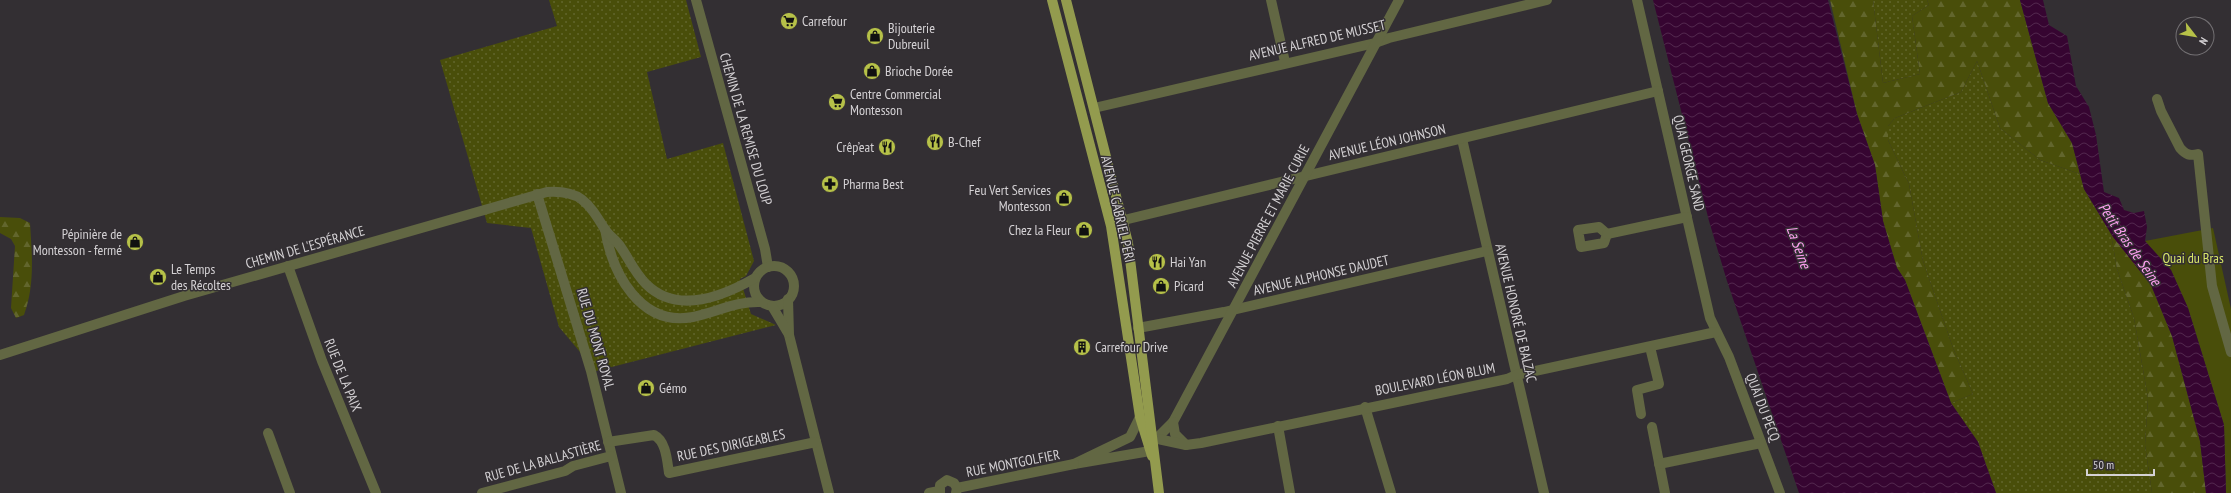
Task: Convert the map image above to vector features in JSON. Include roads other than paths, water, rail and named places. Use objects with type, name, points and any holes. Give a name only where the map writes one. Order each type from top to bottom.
[{"type":"main road","name":"AVENUE GABRIEL PÉRI","points":[[1052,0],[1111,226],[1140,417],[1155,445]]},
{"type":"main road","name":"AVENUE GABRIEL PÉRI","points":[[1066,0],[1124,220],[1129,247],[1138,328],[1155,445]]},
{"type":"main road","points":[[1155,445],[1156,470],[1160,493]]},
{"type":"street","name":"CHEMIN DE LA REMISE DU LOUP","points":[[696,0],[765,249],[768,267]]},
{"type":"street","points":[[1270,0],[1285,62]]},
{"type":"street","name":"AVENUE PIERRE ET MARIE CURIE","points":[[1155,445],[1173,422],[1399,0]]},
{"type":"street","name":"AVENUE ALFRED DE MUSSET","points":[[1094,108],[1285,62],[1375,43],[1389,38],[1548,0]]},
{"type":"street","name":"QUAI GEORGE SAND","points":[[1637,0],[1710,318],[1716,332]]},
{"type":"street","name":"AVENUE LÉON JOHNSON","points":[[1124,220],[1658,91]]},
{"type":"street","points":[[2157,99],[2161,111],[2180,148],[2185,154],[2190,156],[2198,154],[2212,286],[2231,352]]},
{"type":"street","name":"AVENUE HONORÉ DE BALZAC","points":[[1462,139],[1544,493]]},
{"type":"street","name":"CHEMIN DE L'ESPÉRANCE","points":[[0,355],[184,296],[537,194],[556,191],[573,195],[589,205],[605,229],[619,245],[645,284],[656,292],[672,300],[696,301],[742,286],[755,278]]},
{"type":"street","name":"RUE DU MONT ROYAL","points":[[537,194],[591,371],[621,493]]},
{"type":"street","points":[[1607,234],[1687,216]]},
{"type":"street","name":"CHEMIN DE L'ESPÉRANCE","points":[[605,229],[608,249],[621,279],[632,296],[652,311],[667,316],[687,318],[746,301],[761,302]]},
{"type":"street","name":"AVENUE ALPHONSE DAUDET","points":[[1138,328],[1234,309],[1487,251]]},
{"type":"street","name":"RUE DE LA PAIX","points":[[288,266],[322,361],[376,493]]},
{"type":"street","points":[[788,300],[784,303],[772,306],[761,302],[754,291],[755,278],[763,269],[768,267],[778,267],[791,276],[794,286],[788,300],[789,335],[829,493]]},
{"type":"street","points":[[772,306],[789,335]]},
{"type":"street","name":"BOULEVARD LÉON BLUM","points":[[1155,445],[1186,445],[1507,379],[1516,375],[1716,332]]},
{"type":"street","name":"QUAI DU PECQ","points":[[1716,332],[1729,357],[1780,493]]},
{"type":"street","points":[[1641,414],[1637,390],[1659,384],[1650,347]]},
{"type":"street","points":[[1365,407],[1369,415],[1391,493]]},
{"type":"street","name":"RUE MONTGOLFIER","points":[[1074,464],[1130,437],[1140,417]]},
{"type":"street","points":[[1173,422],[1175,434],[1186,445]]},
{"type":"street","points":[[1278,426],[1290,493]]},
{"type":"street","points":[[1652,427],[1665,493]]},
{"type":"street","points":[[268,433],[290,493]]},
{"type":"street","name":"RUE DES DIRIGEABLES","points":[[608,442],[654,435],[658,437],[663,446],[669,473],[816,442]]},
{"type":"street","points":[[1659,464],[1762,443]]},
{"type":"street","name":"RUE MONTGOLFIER","points":[[929,493],[940,492],[942,483],[947,480],[954,483],[956,491],[1155,445]]},
{"type":"street","name":"RUE DE LA BALLASTIÈRE","points":[[482,493],[565,471],[573,466],[611,456]]},
{"type":"water","name":"La Seine","points":[[1653,0],[1828,0],[1857,114],[1875,165],[1883,221],[1897,268],[1905,280],[1951,403],[1978,442],[1996,493],[1799,493],[1727,281],[1709,221]]},
{"type":"water","name":"Petit Bras de Seine","points":[[2020,0],[2043,0],[2049,25],[2067,36],[2076,86],[2089,107],[2096,135],[2104,192],[2119,198],[2124,210],[2134,213],[2144,211],[2147,227],[2145,241],[2171,270],[2188,308],[2224,425],[2226,493],[2206,493],[2200,441],[2172,336],[2151,285],[2113,237],[2084,189],[2072,143],[2048,103]]},
{"type":"place","name":"Carrefour","points":[[789,21]]},
{"type":"place","name":"Bijouterie Dubreuil","points":[[875,36]]},
{"type":"place","name":"Brioche Dorée","points":[[872,71]]},
{"type":"place","name":"Centre Commercial Montesson","points":[[837,102]]},
{"type":"place","name":"B-Chef","points":[[935,142]]},
{"type":"place","name":"Crêp’eat","points":[[887,147]]},
{"type":"place","name":"Pharma Best","points":[[830,184]]},
{"type":"place","name":"Feu Vert Services Montesson","points":[[1064,198]]},
{"type":"place","name":"Chez la Fleur","points":[[1084,230]]},
{"type":"place","name":"Pépinière de Montesson - fermé","points":[[135,242]]},
{"type":"place","name":"Hai Yan","points":[[1157,262]]},
{"type":"place","name":"Le Temps des Récoltes","points":[[158,277]]},
{"type":"place","name":"Picard","points":[[1161,286]]},
{"type":"place","name":"Carrefour Drive","points":[[1082,347]]},
{"type":"place","name":"Gémo","points":[[646,388]]},
{"type":"park label","name":"Quai du Bras","points":[[2193,258]]}]
